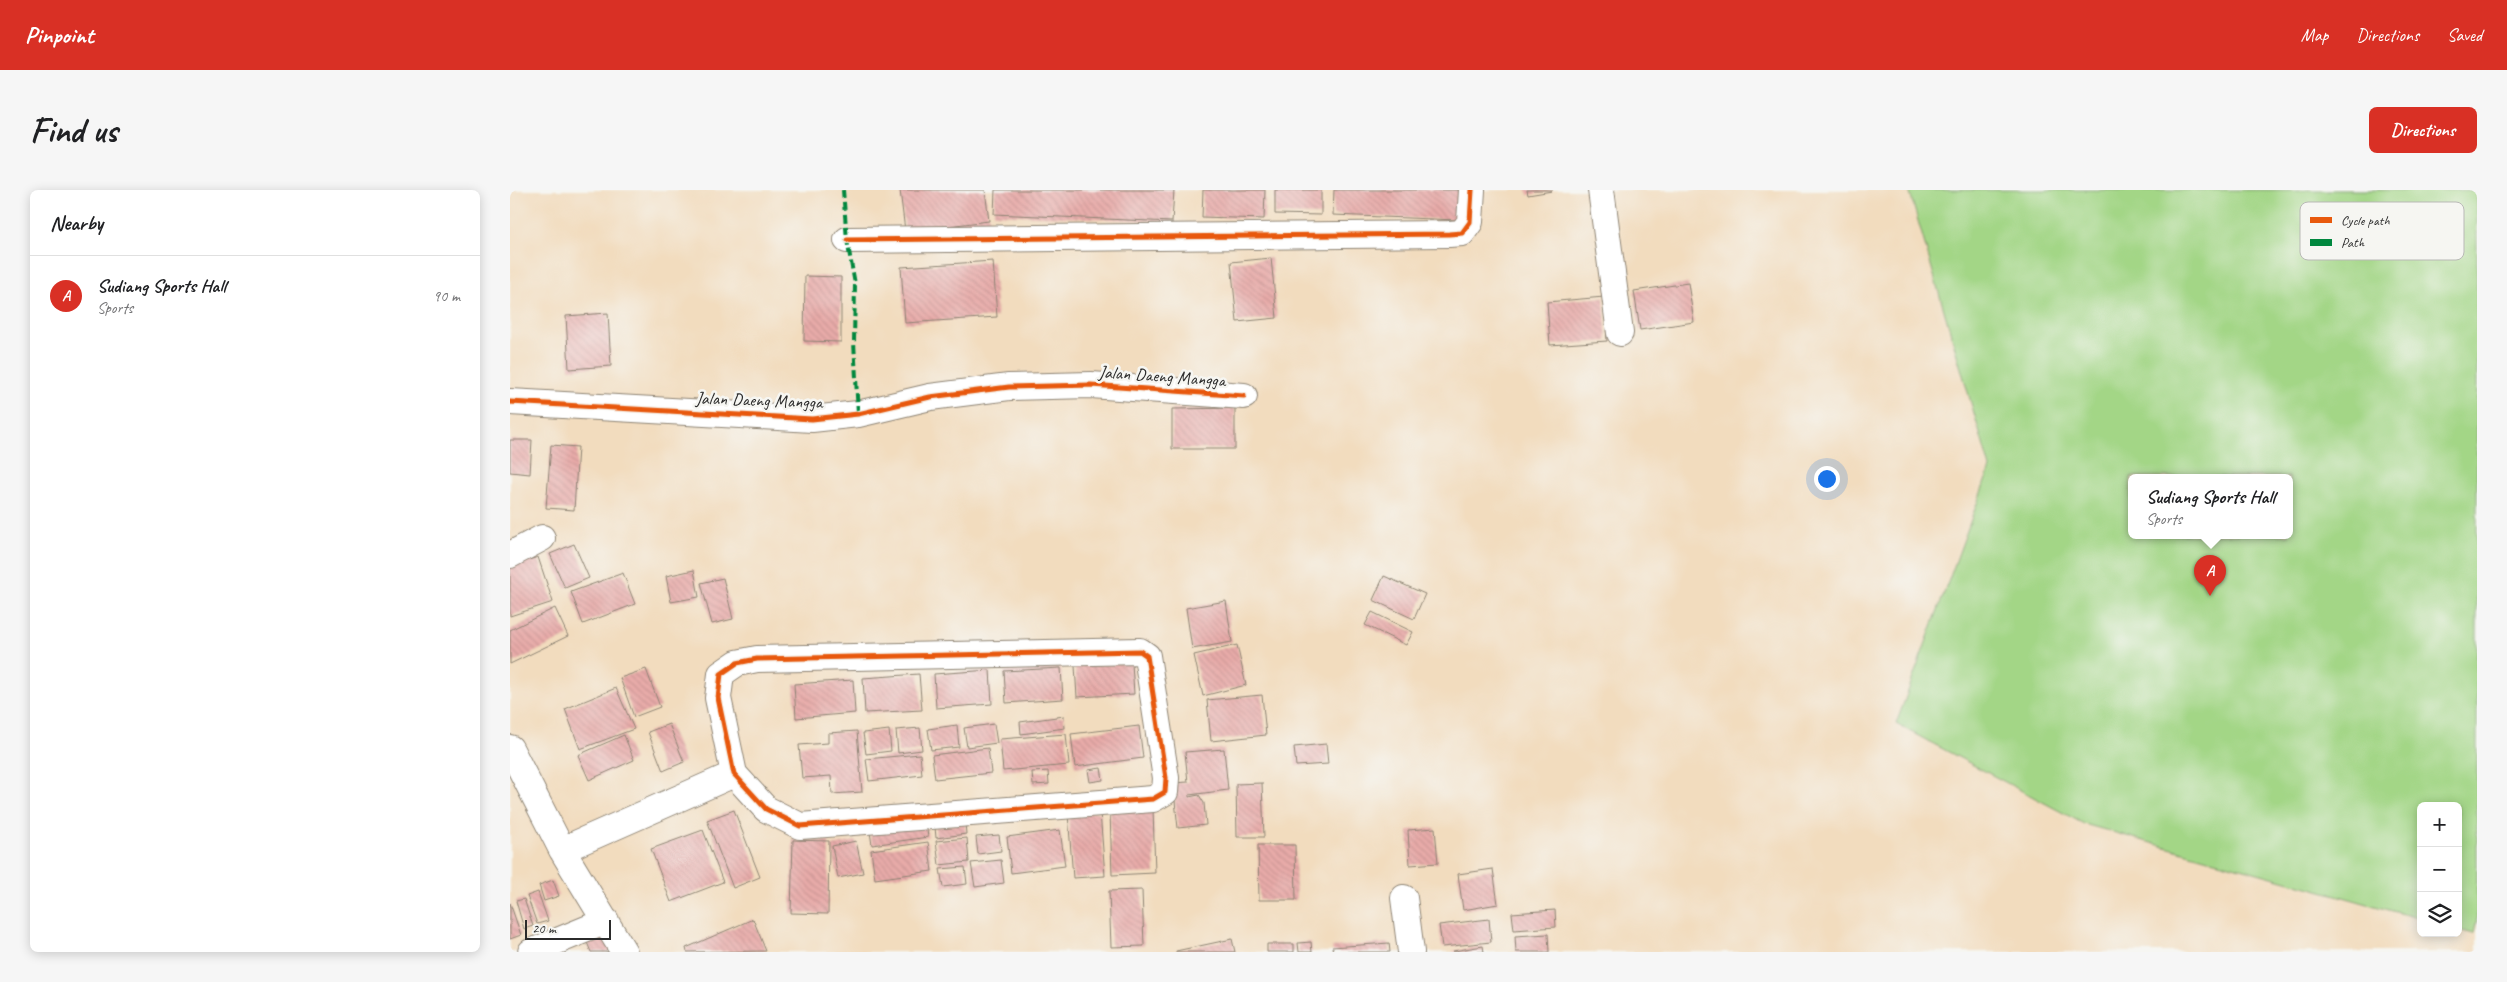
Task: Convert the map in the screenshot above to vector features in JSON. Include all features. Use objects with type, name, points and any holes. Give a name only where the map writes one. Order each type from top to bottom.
[{"type":"street","points":[[847,240],[1462,233],[1470,222],[1472,190]]},
{"type":"street","points":[[1600,190],[1620,333]]},
{"type":"street","name":"Jalan Daeng Mangga","points":[[510,402],[812,419],[858,414],[930,397],[1009,387],[1091,385],[1244,396]]},
{"type":"street","points":[[510,555],[542,538]]},
{"type":"street","points":[[1140,651],[1147,656],[1167,787],[1165,792],[1153,799],[800,826],[766,808],[734,774],[718,698],[721,674],[736,662],[757,659],[1140,651]]},
{"type":"street","points":[[510,748],[562,850],[624,952]]},
{"type":"street","points":[[562,850],[734,774]]},
{"type":"street","points":[[1404,898],[1411,952]]},
{"type":"street","points":[[531,952],[606,921]]},
{"type":"green space","points":[[1909,190],[2477,190],[2477,919],[2474,934],[2462,931],[2462,802],[2417,802],[2417,918],[2084,824],[1896,724],[1990,468]]},
{"type":"building","points":[[900,190],[985,190],[989,221],[905,231]]},
{"type":"building","points":[[995,190],[1174,190],[1172,222],[994,214]]},
{"type":"building","points":[[1203,190],[1265,190],[1264,219],[1202,217]]},
{"type":"building","points":[[1275,190],[1321,190],[1321,215],[1275,214]]},
{"type":"building","points":[[1334,190],[1459,190],[1458,220],[1333,215]]},
{"type":"building","points":[[1527,190],[1552,190],[1552,191],[1528,195]]},
{"type":"building","points":[[1271,258],[1277,318],[1237,322],[1231,262]]},
{"type":"building","points":[[993,261],[997,317],[905,323],[901,267]]},
{"type":"building","points":[[805,276],[841,277],[841,342],[804,341]]},
{"type":"building","points":[[1688,283],[1694,322],[1640,330],[1634,291]]},
{"type":"building","points":[[1604,297],[1607,341],[1550,345],[1547,302]]},
{"type":"building","points":[[608,313],[611,366],[569,369],[566,316]]},
{"type":"building","points":[[1235,408],[1235,449],[1172,449],[1172,409]]},
{"type":"building","points":[[510,440],[532,440],[530,474],[510,472]]},
{"type":"building","points":[[551,445],[578,447],[574,510],[546,508]]},
{"type":"building","points":[[574,544],[589,578],[565,588],[550,554]]},
{"type":"building","points":[[538,557],[553,602],[510,616],[510,566]]},
{"type":"building","points":[[694,570],[699,597],[671,602],[666,576]]},
{"type":"building","points":[[623,573],[635,604],[583,624],[571,592]]},
{"type":"building","points":[[1384,576],[1425,594],[1414,619],[1373,600]]},
{"type":"building","points":[[723,578],[733,619],[712,624],[701,583]]},
{"type":"building","points":[[1226,601],[1232,642],[1192,649],[1186,608]]},
{"type":"building","points":[[555,608],[568,636],[510,664],[510,630]]},
{"type":"building","points":[[1372,612],[1413,632],[1406,645],[1365,625]]},
{"type":"building","points":[[1237,645],[1246,685],[1203,696],[1194,655]]},
{"type":"building","points":[[1132,663],[1134,694],[1077,697],[1075,666]]},
{"type":"building","points":[[1061,668],[1063,699],[1006,703],[1004,671]]},
{"type":"building","points":[[646,669],[660,707],[634,717],[620,678]]},
{"type":"building","points":[[990,670],[992,704],[936,708],[934,674]]},
{"type":"building","points":[[919,674],[922,710],[865,713],[863,678]]},
{"type":"building","points":[[853,680],[855,713],[796,718],[794,684]]},
{"type":"building","points":[[616,688],[634,729],[580,749],[565,709]]},
{"type":"building","points":[[1262,695],[1266,735],[1211,741],[1207,700]]},
{"type":"building","points":[[1064,716],[1065,728],[1021,734],[1020,722]]},
{"type":"building","points":[[669,724],[684,762],[663,771],[648,732]]},
{"type":"building","points":[[994,724],[997,743],[967,747],[964,728]]},
{"type":"building","points":[[957,725],[959,747],[931,750],[928,729]]},
{"type":"building","points":[[1139,726],[1143,758],[1075,767],[1071,734]]},
{"type":"building","points":[[920,728],[922,750],[898,753],[896,730]]},
{"type":"building","points":[[889,730],[891,751],[866,754],[863,733]]},
{"type":"building","points":[[857,731],[862,792],[832,794],[831,776],[802,778],[799,745],[828,743],[828,733]]},
{"type":"building","points":[[1066,734],[1069,765],[1003,771],[1000,739]]},
{"type":"building","points":[[624,735],[634,760],[589,780],[578,755]]},
{"type":"building","points":[[1326,744],[1328,764],[1296,766],[1294,747]]},
{"type":"building","points":[[988,748],[991,773],[935,779],[932,755]]},
{"type":"building","points":[[1224,749],[1228,790],[1189,795],[1189,797],[1199,795],[1204,803],[1206,825],[1178,828],[1173,783],[1188,782],[1185,752]]},
{"type":"building","points":[[920,754],[922,775],[869,781],[866,759]]},
{"type":"building","points":[[1101,768],[1103,780],[1090,782],[1088,770]]},
{"type":"building","points":[[1048,771],[1049,784],[1033,785],[1032,772]]},
{"type":"building","points":[[1262,783],[1264,837],[1237,837],[1236,784]]},
{"type":"building","points":[[1153,809],[1155,873],[1112,875],[1110,811]]},
{"type":"building","points":[[734,810],[760,877],[733,888],[707,820]]},
{"type":"building","points":[[1100,812],[1105,876],[1073,878],[1068,814]]},
{"type":"building","points":[[926,823],[928,837],[872,845],[870,832]]},
{"type":"building","points":[[965,823],[966,834],[936,838],[935,827]]},
{"type":"building","points":[[1435,828],[1438,863],[1410,865],[1408,830]]},
{"type":"building","points":[[703,830],[723,882],[671,902],[651,849]]},
{"type":"building","points":[[1060,830],[1065,866],[1011,873],[1007,837]]},
{"type":"building","points":[[999,835],[1001,851],[978,854],[976,837]]},
{"type":"building","points":[[967,838],[969,862],[939,865],[936,841]]},
{"type":"building","points":[[793,840],[829,841],[828,914],[791,913]]},
{"type":"building","points":[[856,841],[863,873],[838,878],[832,846]]},
{"type":"building","points":[[928,842],[932,871],[875,879],[871,850]]},
{"type":"building","points":[[1258,845],[1295,845],[1296,900],[1259,900]]},
{"type":"building","points":[[1001,860],[1004,883],[975,887],[971,863]]},
{"type":"building","points":[[965,867],[967,884],[943,887],[940,869]]},
{"type":"building","points":[[1493,869],[1498,904],[1463,910],[1458,874]]},
{"type":"building","points":[[553,880],[559,896],[544,901],[539,885]]},
{"type":"building","points":[[1142,890],[1144,946],[1111,947],[1109,891]]},
{"type":"building","points":[[538,892],[548,921],[537,924],[527,896]]},
{"type":"building","points":[[524,899],[533,926],[524,929],[516,901]]},
{"type":"building","points":[[510,903],[521,935],[510,939]]},
{"type":"building","points":[[1555,910],[1556,927],[1514,930],[1512,913]]},
{"type":"building","points":[[753,919],[766,951],[687,952],[686,948]]},
{"type":"building","points":[[1489,919],[1491,942],[1442,947],[1439,925]]},
{"type":"building","points":[[604,932],[612,952],[591,952],[586,940]]},
{"type":"building","points":[[1548,934],[1549,952],[1516,952],[1515,936]]},
{"type":"building","points":[[1232,939],[1235,952],[1176,952],[1176,951]]},
{"type":"building","points":[[1311,942],[1312,952],[1299,952],[1298,943]]},
{"type":"building","points":[[1389,943],[1390,952],[1333,952],[1332,947]]},
{"type":"building","points":[[1267,944],[1294,944],[1294,952],[1267,952]]},
{"type":"building","points":[[1483,946],[1484,952],[1453,952],[1453,951]]},
{"type":"marked path","points":[[843,190],[847,240],[855,284],[854,342],[858,414]]},
{"type":"cycle path","points":[[847,240],[1462,233],[1470,222],[1472,190]]},
{"type":"cycle path","points":[[510,402],[812,419],[858,414],[930,397],[1009,387],[1091,385],[1244,396]]},
{"type":"cycle path","points":[[1140,651],[1147,656],[1166,778],[1165,792],[1153,799],[800,826],[766,809],[734,774],[718,698],[721,674],[737,663],[757,659],[1140,651]]},
{"type":"place","name":"Sudiang Sports Hall","points":[[2210,596]]}]
